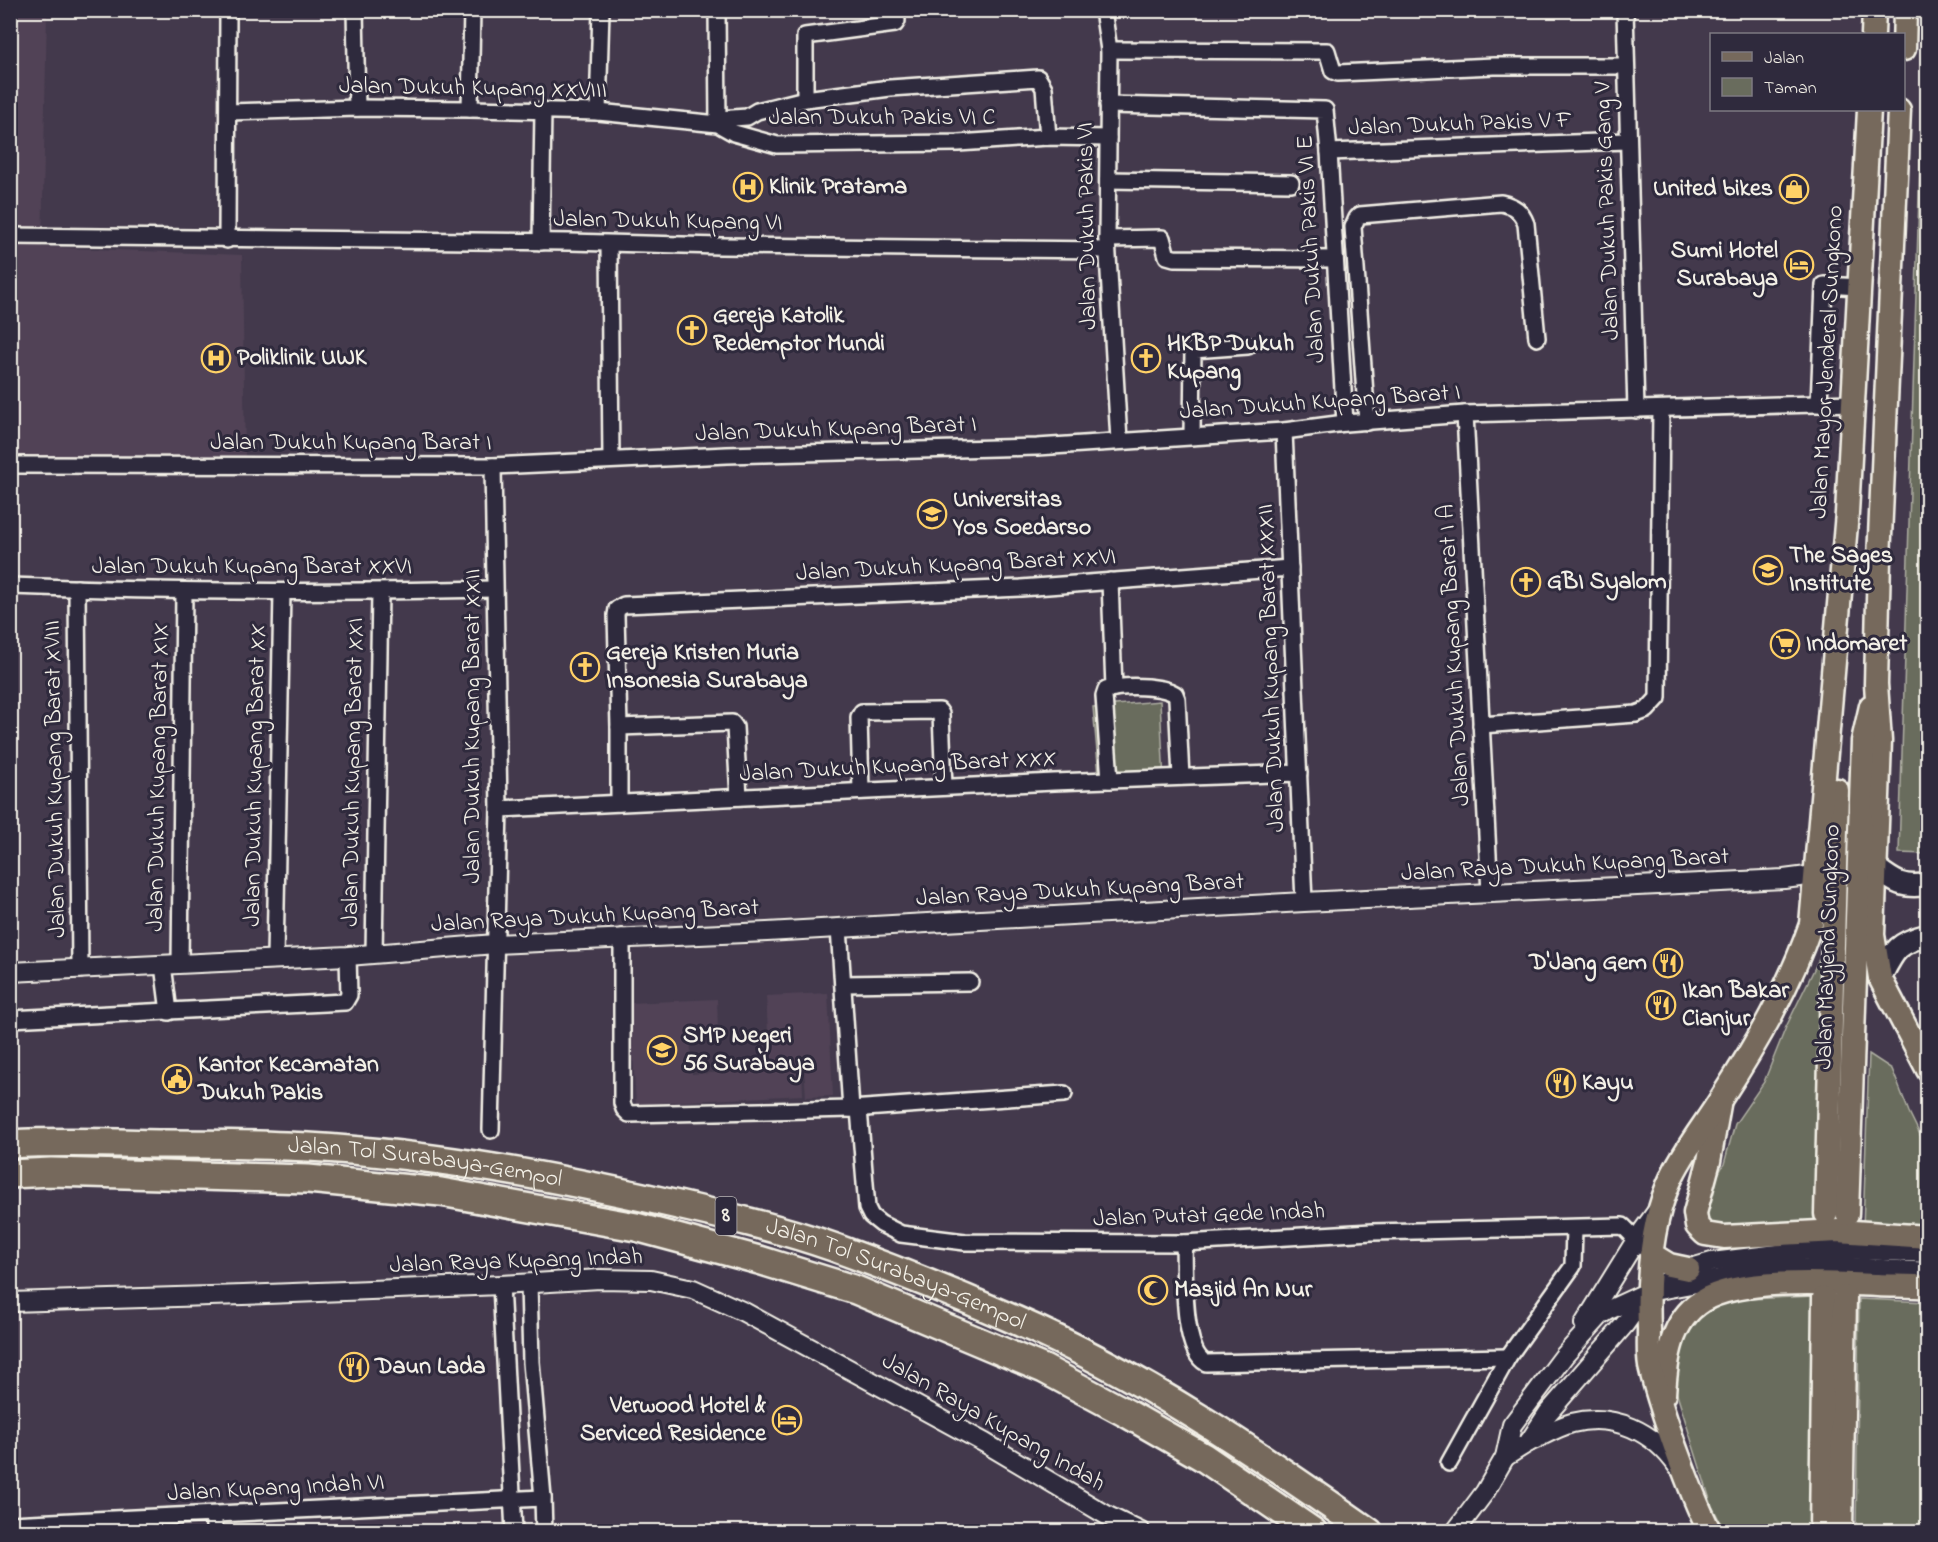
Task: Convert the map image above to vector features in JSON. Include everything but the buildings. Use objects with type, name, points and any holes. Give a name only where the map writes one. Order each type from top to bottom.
[{"type":"highway","name":"Jalan Tol Surabaya–Gempol","points":[[10,1144],[288,1146],[376,1153],[506,1170],[622,1192],[747,1221],[832,1247],[1017,1321],[1122,1373],[1217,1428],[1369,1532]]},
{"type":"highway","name":"Jalan Tol Surabaya–Gempol","points":[[10,1174],[51,1172],[308,1179],[441,1192],[636,1227],[759,1260],[856,1290],[1044,1369],[1203,1457],[1313,1532]]},
{"type":"main road","points":[[1873,33],[1874,10]]},
{"type":"main road","points":[[1904,33],[1905,10]]},
{"type":"main road","name":"Jalan Mayor Jenderal Sungkono","points":[[1832,690],[1847,513],[1869,111]]},
{"type":"main road","points":[[1899,111],[1876,684],[1881,741],[1873,935],[1880,978],[1928,1070]]},
{"type":"main road","name":"Jalan Mayjend Sungkono","points":[[1832,690],[1837,771],[1837,1214],[1863,741],[1876,684]]},
{"type":"main road","points":[[1710,1532],[1695,1504],[1663,1411],[1650,1364],[1648,1292],[1643,1247],[1672,1175],[1696,1133],[1720,1100],[1760,1035],[1800,956],[1811,924],[1832,690]]},
{"type":"main road","points":[[1876,868],[1894,882],[1913,887],[1928,884]]},
{"type":"main road","points":[[1880,978],[1895,949],[1912,939],[1928,935]]},
{"type":"main road","points":[[1720,1100],[1709,1161],[1695,1213],[1697,1226],[1705,1234],[1724,1237],[1838,1231],[1928,1237]]},
{"type":"main road","points":[[1643,1247],[1669,1265],[1688,1269]]},
{"type":"main road","points":[[1663,1411],[1667,1354],[1673,1337],[1680,1323],[1692,1309],[1711,1296],[1746,1287],[1765,1285],[1836,1283],[1928,1287]]},
{"type":"main road","points":[[1821,1532],[1834,1297],[1841,1532]]},
{"type":"street","points":[[227,240],[228,10]]},
{"type":"street","points":[[355,10],[357,108]]},
{"type":"street","points":[[470,109],[472,10]]},
{"type":"street","points":[[598,112],[602,10]]},
{"type":"street","points":[[717,10],[718,121]]},
{"type":"street","points":[[805,99],[806,36],[894,24],[897,21],[896,10]]},
{"type":"street","name":"Jalan Dukuh Pakis VI","points":[[1103,10],[1109,50],[1107,245],[1119,440]]},
{"type":"street","name":"Jalan Dukuh Pakis Gang V","points":[[1625,10],[1636,410]]},
{"type":"street","points":[[1109,50],[1328,51],[1334,72],[1494,66],[1626,66]]},
{"type":"street","name":"Jalan Dukuh Pakis VI C","points":[[718,121],[747,117],[757,111],[805,99],[890,88],[1038,78],[1044,88],[1048,137]]},
{"type":"street","name":"Jalan Dukuh Pakis VI E","points":[[1108,105],[1323,108],[1326,114],[1329,152],[1346,423]]},
{"type":"street","name":"Jalan Dukuh Kupang XXVIII","points":[[228,112],[357,108],[543,110],[718,121]]},
{"type":"street","points":[[541,242],[543,110]]},
{"type":"street","name":"Jalan Dukuh Pakis VI C","points":[[718,121],[734,133],[777,145],[958,143],[1048,137],[1108,138]]},
{"type":"street","name":"Jalan Dukuh Pakis V F","points":[[1329,152],[1627,141]]},
{"type":"street","points":[[1108,180],[1291,183]]},
{"type":"street","points":[[1367,422],[1353,227],[1360,215],[1501,203],[1516,208],[1526,224],[1537,338]]},
{"type":"street","name":"Jalan Dukuh Kupang VI","points":[[10,236],[609,244],[1107,245],[1162,238],[1167,256],[1174,258],[1335,259]]},
{"type":"street","points":[[609,244],[611,459]]},
{"type":"street","points":[[1819,404],[1824,285],[1860,287]]},
{"type":"street","points":[[1192,435],[1193,350],[1248,346]]},
{"type":"street","name":"Jalan Dukuh Kupang Barat I","points":[[10,465],[493,466],[611,459],[1037,447],[1192,435],[1284,431],[1346,423],[1465,414],[1853,403]]},
{"type":"street","points":[[1481,725],[1636,714],[1647,710],[1658,698],[1661,409]]},
{"type":"street","name":"Jalan Dukuh Kupang Barat I A","points":[[1465,414],[1490,893]]},
{"type":"street","name":"Jalan Dukuh Kupang Barat XXXII","points":[[1284,431],[1304,903]]},
{"type":"street","name":"Jalan Dukuh Kupang Barat XXII","points":[[491,1130],[499,809],[493,466]]},
{"type":"street","name":"Jalan Dukuh Kupang Barat XXVI","points":[[620,727],[616,615],[617,609],[624,605],[1021,588],[1290,568]]},
{"type":"street","points":[[1110,581],[1114,688]]},
{"type":"street","name":"Jalan Dukuh Kupang Barat XXVI","points":[[10,586],[282,592],[494,590]]},
{"type":"street","name":"Jalan Dukuh Kupang Barat XVIII","points":[[77,588],[80,970]]},
{"type":"street","name":"Jalan Dukuh Kupang Barat XIX","points":[[169,1012],[184,591]]},
{"type":"street","name":"Jalan Dukuh Kupang Barat XX","points":[[275,958],[282,592]]},
{"type":"street","name":"Jalan Dukuh Kupang Barat XXI","points":[[374,953],[380,592]]},
{"type":"street","points":[[1110,780],[1104,696],[1106,690],[1114,688],[1164,688],[1175,694],[1181,777]]},
{"type":"street","points":[[861,791],[859,717],[862,712],[939,711],[944,787]]},
{"type":"street","points":[[619,803],[620,727],[732,723],[735,727],[739,797]]},
{"type":"street","name":"Jalan Dukuh Kupang Barat XXX","points":[[499,809],[1299,772]]},
{"type":"street","name":"Jalan Raya Dukuh Kupang Barat","points":[[10,972],[348,956],[495,944],[622,937],[839,928],[1784,879],[1815,875]]},
{"type":"street","name":"Jalan Putat Gede Indah","points":[[839,928],[855,1109],[867,1208],[871,1216],[881,1224],[902,1234],[965,1242],[1184,1243],[1372,1232],[1623,1226],[1643,1247]]},
{"type":"street","points":[[622,937],[622,1103],[629,1114],[855,1109],[1064,1094]]},
{"type":"street","points":[[10,1019],[345,1002],[349,995],[348,956]]},
{"type":"street","points":[[843,984],[970,982]]},
{"type":"street","points":[[1449,1462],[1508,1357],[1573,1266],[1574,1228]]},
{"type":"street","points":[[1184,1243],[1188,1324],[1194,1351],[1206,1363],[1508,1357]]},
{"type":"street","points":[[1455,1532],[1485,1492],[1505,1457],[1512,1425],[1643,1247]]},
{"type":"street","points":[[1564,1356],[1600,1316],[1611,1309],[1648,1292],[1688,1269],[1712,1262],[1838,1249],[1928,1253]]},
{"type":"street","points":[[1529,1442],[1548,1413],[1625,1324],[1648,1292],[1756,1272],[1837,1266],[1928,1272]]},
{"type":"street","name":"Jalan Raya Kupang Indah","points":[[10,1302],[501,1285],[610,1279],[651,1280],[693,1289],[744,1312],[985,1443],[1113,1524],[1141,1532]]},
{"type":"street","points":[[529,1283],[531,1362],[544,1532]]},
{"type":"street","points":[[501,1285],[514,1532]]},
{"type":"street","points":[[1505,1457],[1529,1442],[1563,1426],[1587,1421],[1614,1422],[1626,1425],[1648,1437],[1668,1453],[1677,1466],[1695,1504]]},
{"type":"street","name":"Jalan Kupang Indah VI","points":[[10,1524],[32,1527],[543,1498]]},
{"type":"street","points":[[214,1515],[214,1532]]},
{"type":"shaded area","points":[[11,11],[47,11],[42,247],[242,255],[245,460],[11,456]]},
{"type":"shaded area","points":[[828,993],[833,1096],[806,1097],[804,1066],[770,1068],[766,996]]},
{"type":"shaded area","name":"SMP Negeri 56 Surabaya","points":[[717,999],[718,1031],[690,1032],[692,1074],[802,1068],[803,1095],[636,1104],[630,1003]]},
{"type":"green space","points":[[1921,129],[1927,129],[1927,854],[1899,853]]},
{"type":"green space","points":[[1160,701],[1164,782],[1100,786],[1093,707]]},
{"type":"green space","points":[[1820,957],[1815,1227],[1710,1234],[1697,1211],[1724,1164],[1735,1124],[1764,1082],[1786,1027]]},
{"type":"green space","points":[[1869,1054],[1892,1069],[1927,1149],[1927,1235],[1863,1228]]},
{"type":"green space","points":[[1815,1296],[1811,1531],[1725,1531],[1712,1506],[1669,1369],[1681,1330],[1713,1303]]},
{"type":"green space","points":[[1859,1299],[1927,1302],[1927,1510],[1916,1531],[1856,1531]]},
{"type":"place","name":"Klinik Pratama","points":[[748,187]]},
{"type":"place","name":"United bikes","points":[[1794,189]]},
{"type":"place","name":"Sumi Hotel Surabaya","points":[[1799,265]]},
{"type":"place","name":"Gereja Katolik Redemptor Mundi","points":[[692,330]]},
{"type":"place","name":"Poliklinik UWK","points":[[216,358]]},
{"type":"place","name":"HKBP Dukuh Kupang","points":[[1146,358]]},
{"type":"place","name":"Universitas Yos Soedarso","points":[[932,514]]},
{"type":"place","name":"The Sages Institute","points":[[1768,570]]},
{"type":"place","name":"GBI Syalom","points":[[1526,582]]},
{"type":"place","name":"Indomaret","points":[[1785,644]]},
{"type":"place","name":"Gereja Kristen Muria Insonesia Surabaya","points":[[585,667]]},
{"type":"place","name":"D'Jang Gem","points":[[1668,963]]},
{"type":"place","name":"Ikan Bakar Cianjur","points":[[1661,1005]]},
{"type":"place","name":"SMP Negeri 56 Surabaya","points":[[662,1050]]},
{"type":"place","name":"Kantor Kecamatan Dukuh Pakis","points":[[177,1079]]},
{"type":"place","name":"Kayu","points":[[1561,1083]]},
{"type":"place","name":"Masjid An Nur","points":[[1153,1290]]},
{"type":"place","name":"Daun Lada","points":[[354,1367]]},
{"type":"place","name":"Verwood Hotel & Serviced Residence","points":[[787,1420]]}]
